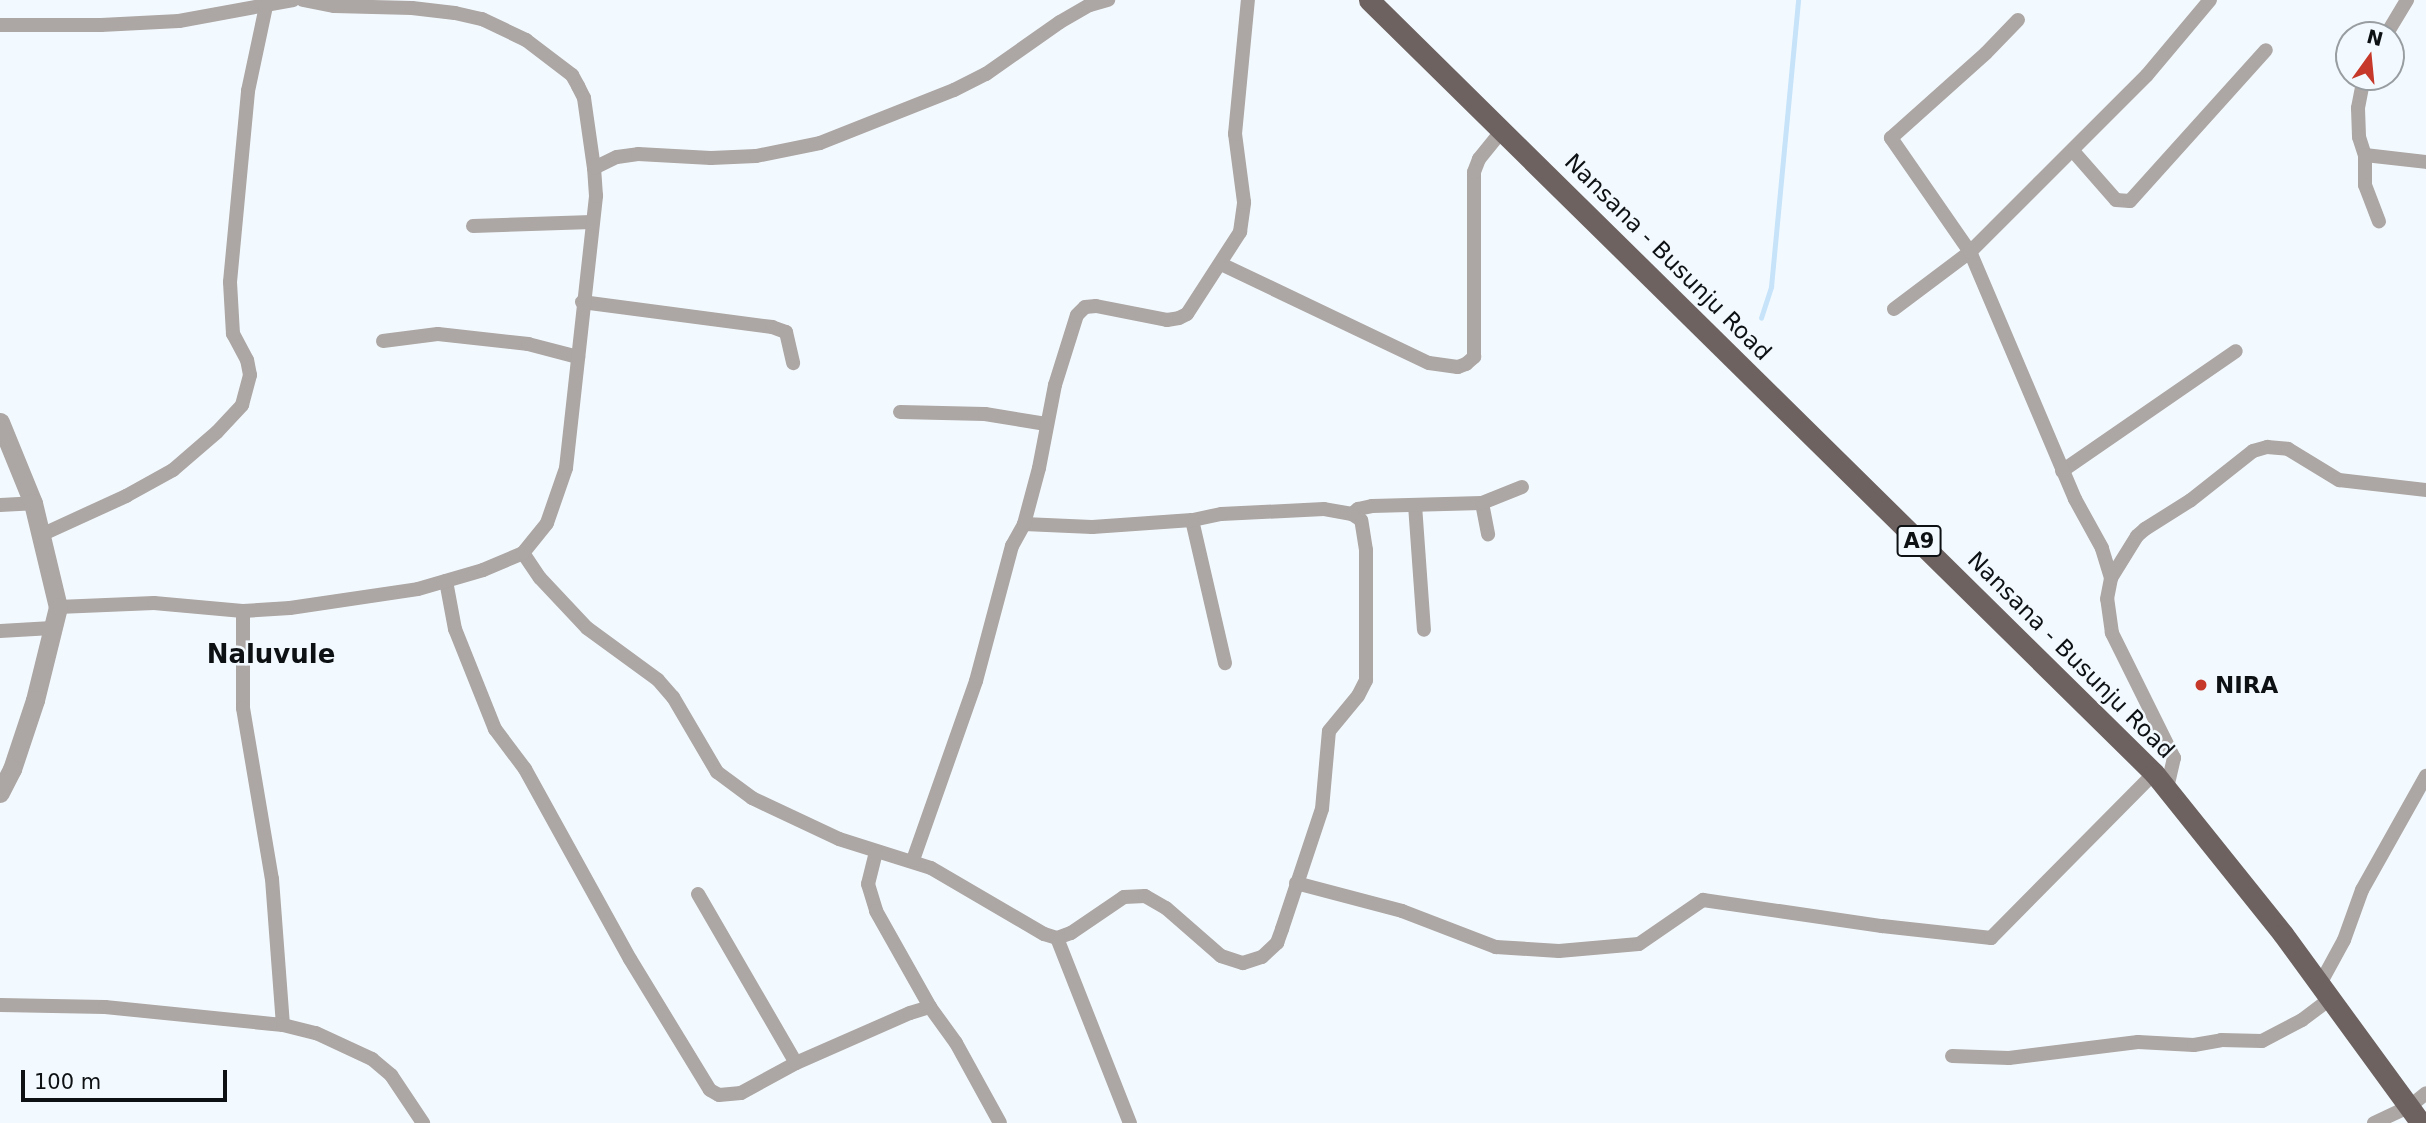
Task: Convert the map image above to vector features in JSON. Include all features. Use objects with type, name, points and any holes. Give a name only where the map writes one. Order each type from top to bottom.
[{"type":"main road","name":"Nansana - Busunju Road","points":[[1369,0],[2161,780],[2231,866],[2326,991],[2415,1115]]},
{"type":"street","points":[[0,25],[101,26],[179,21],[293,0]]},
{"type":"street","points":[[58,607],[184,604],[243,611],[363,599],[446,581],[523,554],[547,523],[556,502],[566,468],[582,302],[596,196],[584,98],[578,86],[572,75],[526,40],[482,19],[412,8],[334,6],[303,0]]},
{"type":"street","points":[[594,168],[618,157],[638,154],[711,158],[756,156],[820,143],[954,90],[986,74],[1060,22],[1090,5],[1108,0]]},
{"type":"street","points":[[914,860],[976,681],[1012,546],[1024,524],[1039,468],[1046,424],[1069,334],[1077,314],[1085,307],[1173,320],[1187,314],[1240,232],[1244,202],[1235,134],[1248,0]]},
{"type":"street","points":[[1894,309],[1970,253],[2147,75],[2210,0]]},
{"type":"street","points":[[2394,21],[2407,0]]},
{"type":"street","points":[[41,535],[126,496],[173,470],[218,432],[243,404],[250,375],[247,360],[233,334],[230,282],[248,91],[266,6]]},
{"type":"street","points":[[2018,20],[1986,53],[1891,138],[1970,253],[2062,471],[2102,548],[2111,578]]},
{"type":"street","points":[[2073,151],[2116,200],[2130,201],[2266,50]]},
{"type":"street","points":[[2361,91],[2358,108],[2359,137],[2365,155],[2365,185],[2379,221]]},
{"type":"street","points":[[1221,264],[1429,363],[1458,367],[1466,364],[1474,357],[1474,172],[1479,159],[1502,131]]},
{"type":"street","points":[[2365,155],[2426,162]]},
{"type":"street","points":[[473,226],[592,222]]},
{"type":"street","points":[[582,302],[772,327],[786,332],[793,363]]},
{"type":"street","points":[[383,341],[438,334],[528,344],[578,357]]},
{"type":"street","points":[[2062,471],[2236,351]]},
{"type":"street","points":[[900,412],[985,414],[1046,424]]},
{"type":"street","points":[[0,422],[33,503],[58,607],[35,700],[12,769],[0,793]]},
{"type":"street","points":[[1296,883],[1402,911],[1496,947],[1559,951],[1639,944],[1703,900],[1882,926],[1991,938],[2161,780],[2174,758],[2112,633],[2107,599],[2111,578],[2137,536],[2192,500],[2253,451],[2267,447],[2288,449],[2339,480],[2426,489]]},
{"type":"street","points":[[1352,514],[1358,509],[1372,506],[1482,503],[1522,487]]},
{"type":"street","points":[[0,505],[33,503]]},
{"type":"street","points":[[1482,503],[1488,534]]},
{"type":"street","points":[[1415,505],[1424,630]]},
{"type":"street","points":[[523,554],[540,578],[587,628],[658,680],[673,697],[710,762],[731,784],[752,798],[839,839],[876,852],[914,860],[961,884],[1044,934],[1057,938],[1084,927],[1124,897],[1145,895],[1167,908],[1213,950],[1230,959],[1250,963],[1277,943],[1322,809],[1329,731],[1359,696],[1366,680],[1365,533],[1362,520],[1352,514],[1318,509],[1221,514],[1192,520],[1092,527],[1024,524]]},
{"type":"street","points":[[1192,520],[1225,663]]},
{"type":"street","points":[[446,581],[455,629],[495,729],[525,769],[630,959],[703,1082],[719,1095],[741,1093],[796,1063],[910,1013],[930,1007]]},
{"type":"street","points":[[243,611],[243,708],[272,879],[284,1025]]},
{"type":"street","points":[[0,631],[52,628]]},
{"type":"street","points":[[1952,1056],[2009,1058],[2138,1042],[2194,1045],[2221,1040],[2262,1041],[2302,1020],[2326,991],[2362,890],[2426,776]]},
{"type":"street","points":[[876,852],[868,884],[876,911],[1000,1123]]},
{"type":"street","points":[[698,894],[796,1063]]},
{"type":"street","points":[[1057,938],[1130,1123]]},
{"type":"street","points":[[0,1005],[105,1007],[284,1025],[316,1033],[372,1059],[391,1075],[423,1123]]},
{"type":"street","points":[[2374,1123],[2415,1115],[2426,1093]]},
{"type":"waterway","points":[[1761,318],[1771,287],[1798,0]]},
{"type":"place","name":"NIRA","points":[[2201,685]]},
{"type":"district","name":"Naluvule","points":[[271,655]]}]
